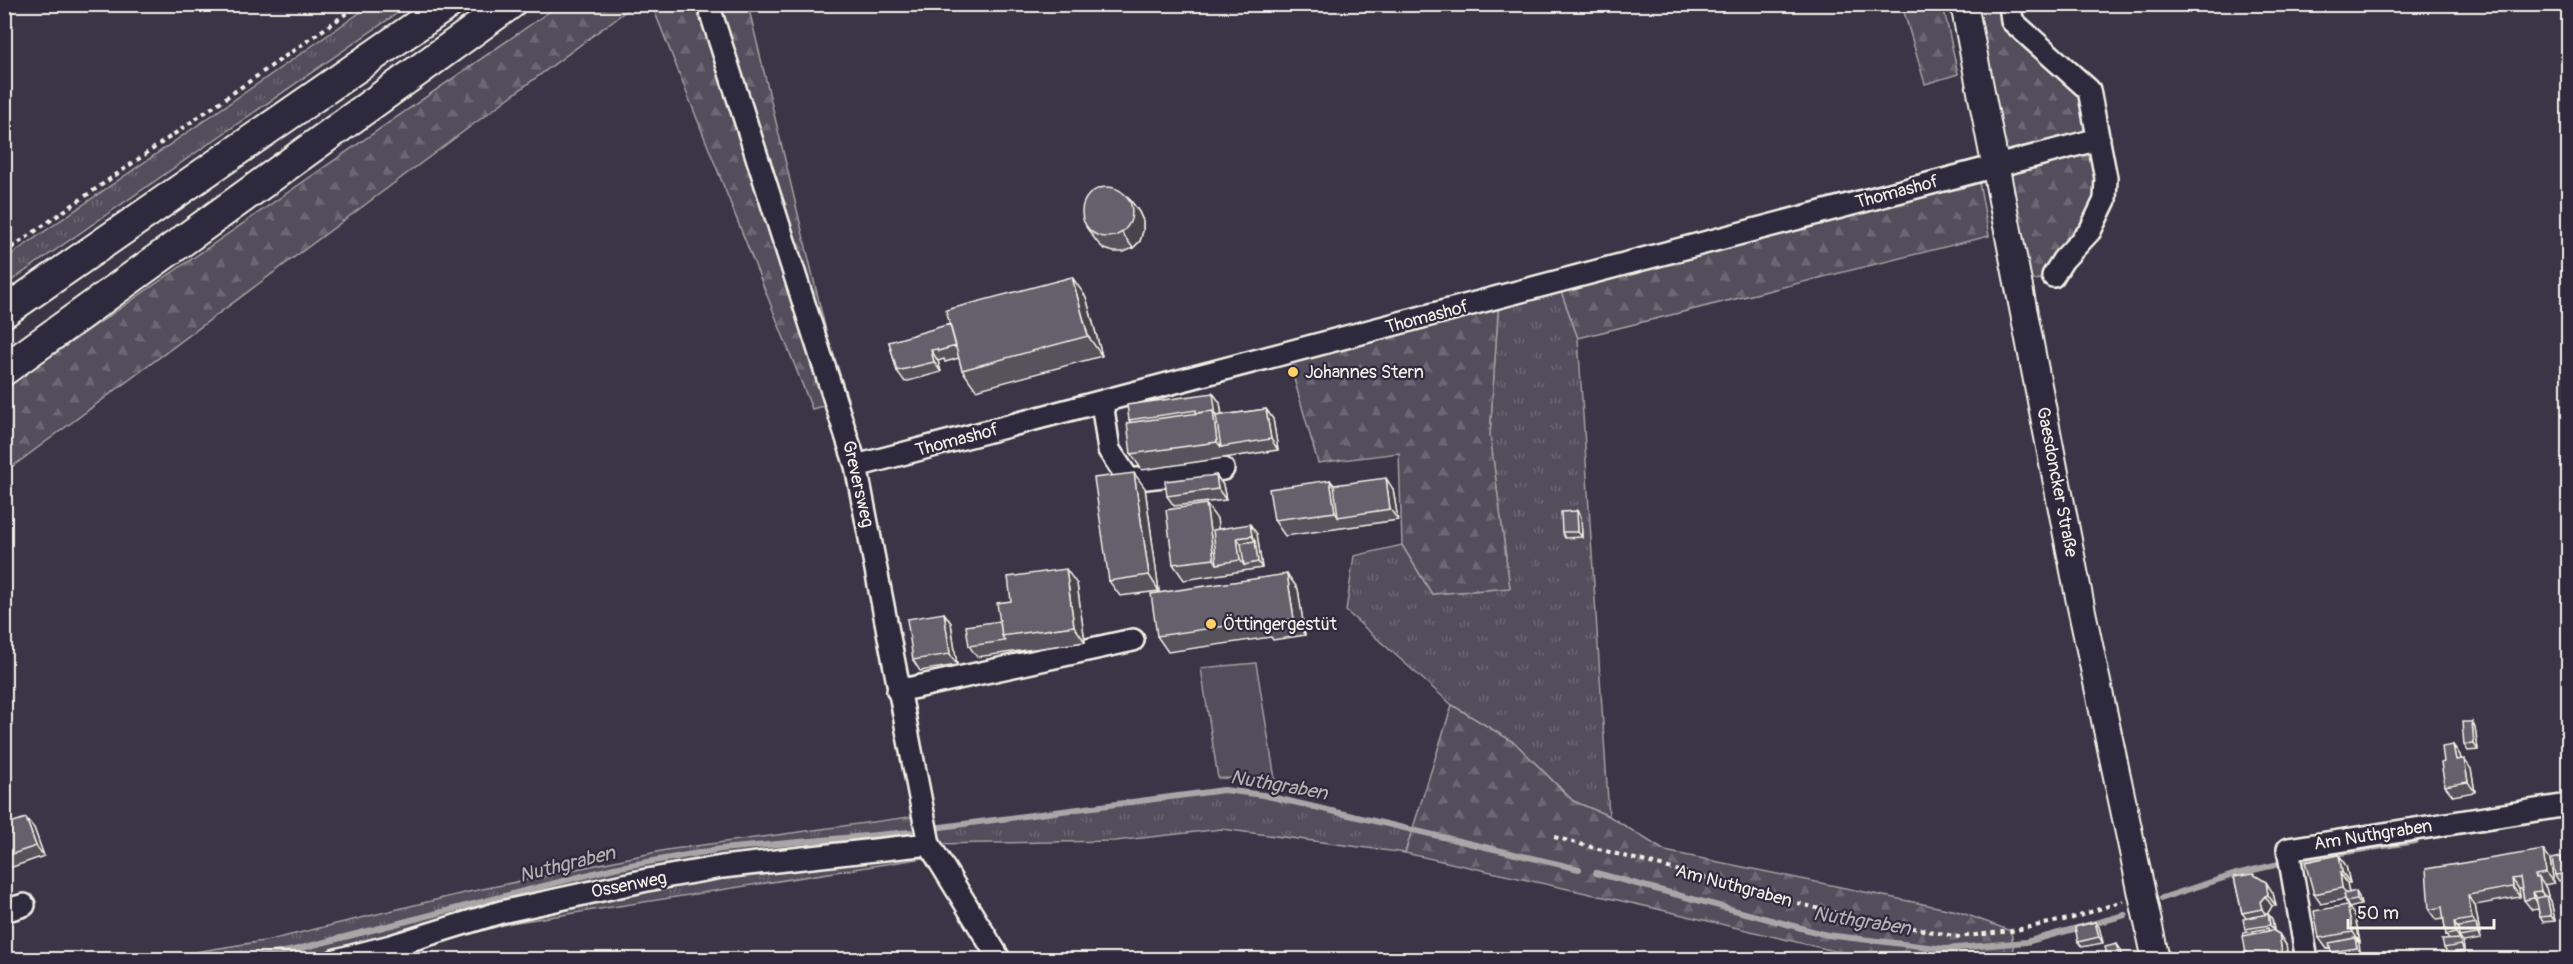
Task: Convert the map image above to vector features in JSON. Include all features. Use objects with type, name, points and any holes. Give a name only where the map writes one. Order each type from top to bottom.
[{"type":"highway","points":[[4,312],[448,4]]},
{"type":"highway","points":[[4,370],[510,4]]},
{"type":"main road","name":"Gaesdoncker Straße","points":[[1964,4],[2081,607],[2156,960]]},
{"type":"street","name":"Greversweg","points":[[708,4],[856,466],[929,844],[1000,960]]},
{"type":"street","points":[[2010,4],[2012,21],[2089,90],[2106,178],[2105,200],[2090,231],[2062,260],[2054,276]]},
{"type":"street","name":"Thomashof","points":[[856,466],[2099,139]]},
{"type":"street","points":[[1102,402],[1109,450],[1129,480],[1223,470]]},
{"type":"street","points":[[898,691],[1133,640]]},
{"type":"street","name":"Am Nuthgraben","points":[[2307,960],[2288,849],[2568,805]]},
{"type":"street","name":"Ossenweg","points":[[336,960],[391,946],[501,912],[647,880],[722,867],[929,844]]},
{"type":"path","points":[[4,253],[360,4]]},
{"type":"path","name":"Am Nuthgraben","points":[[1554,837],[1831,912],[1959,937],[2031,927],[2073,918],[2126,900]]},
{"type":"green space","points":[[371,5],[409,5],[5,285],[5,259]]},
{"type":"green space","points":[[559,5],[634,5],[5,472],[5,388]]},
{"type":"green space","points":[[652,5],[748,5],[826,331],[848,399],[812,409]]},
{"type":"green space","points":[[1902,5],[1943,5],[1958,74],[1925,84]]},
{"type":"green space","points":[[1975,5],[2010,5],[2089,90],[2105,200],[2053,276],[2030,281]]},
{"type":"green space","points":[[1977,170],[1989,236],[1578,338],[1558,283]]},
{"type":"green space","points":[[1558,283],[1578,338],[1609,816],[1573,801],[1515,743],[1452,705],[1346,611],[1354,556],[1402,545],[1432,594],[1510,588],[1490,435],[1499,298]]},
{"type":"green space","points":[[1499,298],[1490,435],[1510,588],[1432,594],[1402,545],[1399,453],[1318,463],[1287,354]]},
{"type":"green space","points":[[1256,663],[1275,779],[1218,778],[1201,668]]},
{"type":"green space","points":[[1452,705],[1515,743],[1573,801],[1609,816],[1665,851],[1957,911],[2011,931],[2015,959],[1868,959],[1649,907],[1405,853]]},
{"type":"green space","points":[[1224,790],[1263,795],[1412,830],[1405,853],[1222,829],[1115,841],[930,844],[937,856],[511,923],[379,959],[145,960],[270,940],[464,893],[666,850],[924,815],[933,828]]},
{"type":"building","points":[[1102,187],[1112,187],[1125,194],[1132,207],[1132,217],[1125,230],[1112,237],[1102,237],[1093,233],[1086,226],[1082,217],[1082,207],[1086,198],[1093,191]]},
{"type":"building","points":[[1072,277],[1088,336],[962,370],[946,310]]},
{"type":"building","points":[[950,324],[956,346],[938,351],[937,349],[931,350],[934,362],[897,371],[889,342]]},
{"type":"building","points":[[1213,393],[1216,416],[1213,411],[1196,413],[1196,410],[1129,420],[1127,405]]},
{"type":"building","points":[[1266,409],[1271,439],[1221,447],[1216,416]]},
{"type":"building","points":[[1213,411],[1217,442],[1131,454],[1127,423]]},
{"type":"building","points":[[1134,473],[1149,575],[1109,581],[1094,478]]},
{"type":"building","points":[[1216,475],[1218,489],[1167,496],[1165,481]]},
{"type":"building","points":[[1386,478],[1390,509],[1338,517],[1334,485]]},
{"type":"building","points":[[1330,480],[1335,512],[1274,520],[1269,489]]},
{"type":"building","points":[[1206,504],[1214,559],[1173,564],[1166,510]]},
{"type":"building","points":[[1577,511],[1578,532],[1562,532],[1561,512]]},
{"type":"building","points":[[1250,524],[1252,536],[1237,538],[1240,560],[1217,564],[1213,530]]},
{"type":"building","points":[[1255,541],[1258,562],[1244,565],[1241,543]]},
{"type":"building","points":[[1066,569],[1074,626],[1002,636],[997,603],[1011,601],[1008,577]]},
{"type":"building","points":[[1287,574],[1294,619],[1262,624],[1261,621],[1157,636],[1151,594]]},
{"type":"building","points":[[944,613],[950,654],[913,660],[907,619]]},
{"type":"building","points":[[1000,621],[1005,641],[969,646],[966,626]]},
{"type":"building","points":[[2462,722],[2472,722],[2474,744],[2464,745]]},
{"type":"building","points":[[2453,745],[2456,760],[2464,759],[2468,782],[2445,786],[2441,763],[2444,762],[2442,747]]},
{"type":"building","points":[[26,818],[36,846],[4,857],[4,825]]},
{"type":"building","points":[[2543,850],[2546,873],[2535,875],[2539,878],[2541,891],[2533,892],[2534,898],[2524,900],[2520,878],[2512,879],[2513,887],[2468,895],[2472,919],[2454,922],[2456,933],[2446,935],[2442,907],[2429,910],[2426,869]]},
{"type":"building","points":[[2339,855],[2342,888],[2314,894],[2305,862]]},
{"type":"building","points":[[2561,857],[2563,874],[2555,875],[2552,859]]},
{"type":"building","points":[[2253,874],[2266,882],[2268,895],[2260,902],[2262,909],[2242,913],[2234,877]]},
{"type":"building","points":[[2356,891],[2357,900],[2346,902],[2344,894]]},
{"type":"building","points":[[2547,896],[2551,916],[2540,917],[2536,898]]},
{"type":"building","points":[[2347,905],[2353,932],[2319,938],[2314,911]]},
{"type":"building","points":[[2268,914],[2270,925],[2245,929],[2243,919]]},
{"type":"building","points":[[2095,922],[2099,937],[2078,942],[2075,927]]},
{"type":"building","points":[[2476,924],[2478,934],[2459,937],[2458,927]]},
{"type":"building","points":[[2268,928],[2269,931],[2244,936],[2243,933]]},
{"type":"building","points":[[2272,930],[2279,934],[2283,960],[2247,960],[2243,936]]},
{"type":"building","points":[[2355,938],[2357,948],[2331,952],[2329,943]]},
{"type":"building","points":[[2460,939],[2461,945],[2444,948],[2442,940]]},
{"type":"building","points":[[2117,944],[2120,958],[2102,960],[2108,958],[2105,947]]},
{"type":"building","points":[[2128,956],[2129,960],[2114,960]]},
{"type":"waterway","name":"Nuthgraben","points":[[933,828],[1224,790],[1263,795],[1579,869]]},
{"type":"waterway","name":"Nuthgraben","points":[[238,960],[290,951],[614,868],[721,849],[910,832]]},
{"type":"waterway","name":"Nuthgraben","points":[[2302,859],[2416,841]]},
{"type":"waterway","name":"Nuthgraben","points":[[2162,898],[2236,874],[2279,864]]},
{"type":"waterway","name":"Nuthgraben","points":[[1596,873],[1827,935],[1945,949],[2026,942],[2125,915]]},
{"type":"place","name":"Johannes Stern","points":[[1293,372]]},
{"type":"place","name":"Öttingergestüt","points":[[1211,624]]}]
